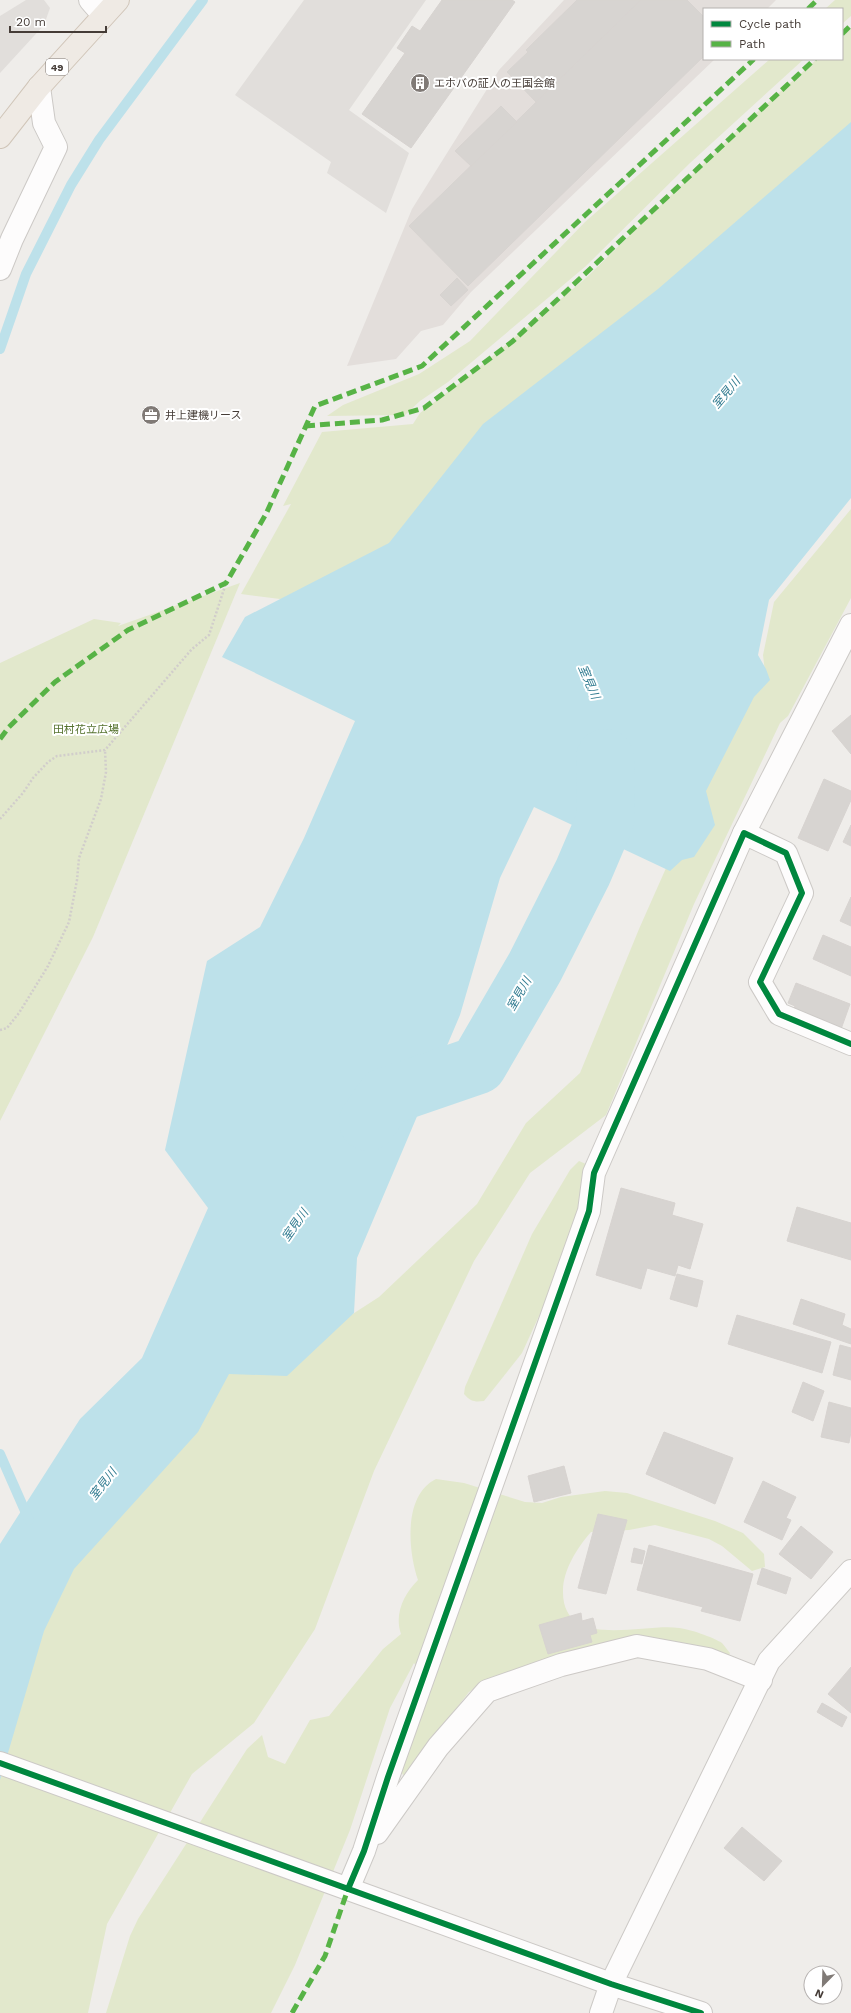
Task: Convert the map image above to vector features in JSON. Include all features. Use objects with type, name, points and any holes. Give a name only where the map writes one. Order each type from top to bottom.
[{"type":"main road","name":"49","points":[[0,137],[104,5]]},
{"type":"street","points":[[0,269],[12,239],[56,147],[44,123],[39,87]]},
{"type":"street","points":[[364,1851],[388,1777],[589,1211],[594,1172],[744,833],[851,625]]},
{"type":"street","points":[[744,833],[786,853],[802,893],[760,982],[779,1014],[851,1044]]},
{"type":"street","points":[[601,2013],[611,1984],[770,1661],[851,1571]]},
{"type":"street","points":[[342,1886],[364,1851],[438,1747],[487,1691],[561,1665],[637,1646],[708,1659],[760,1680]]},
{"type":"street","points":[[0,1763],[611,1984],[701,2013]]},
{"type":"path","points":[[0,819],[23,793],[33,778],[48,762],[57,756],[105,750],[192,649],[209,635],[226,583]]},
{"type":"path","points":[[0,1030],[7,1028],[19,1013],[48,966],[69,922],[77,880],[79,858],[101,799],[106,772],[105,750]]},
{"type":"shaded area","points":[[26,0],[44,0],[50,8],[44,25],[0,73],[0,16]]},
{"type":"shaded area","points":[[304,0],[426,0],[349,110],[409,153],[386,213],[327,173],[331,162],[235,95]]},
{"type":"shaded area","points":[[564,0],[776,0],[768,8],[703,8],[703,60],[714,60],[471,292],[443,325],[421,331],[396,359],[347,366],[412,209],[499,70]]},
{"type":"green space","points":[[835,0],[851,0],[851,16],[843,23],[843,8],[826,8]]},
{"type":"green space","points":[[851,29],[851,142],[394,556],[296,601],[241,594],[291,504],[283,506],[322,432],[413,424],[420,413],[471,374],[586,278],[745,123],[816,60],[843,60],[843,36]]},
{"type":"green space","points":[[769,60],[803,60],[690,163],[586,266],[448,382],[420,401],[405,415],[327,416],[343,405],[419,374],[470,341],[585,222]]},
{"type":"green space","points":[[851,509],[851,598],[788,716],[780,723],[694,904],[606,1115],[530,1173],[474,1261],[374,1471],[315,1629],[254,1723],[192,1774],[107,1924],[88,2013],[0,2013],[0,1738],[60,1565],[225,1357],[283,1359],[379,1297],[477,1204],[526,1123],[580,1073],[639,929],[698,796],[765,672],[763,655],[774,602]]},
{"type":"green space","name":"田村花立広場","points":[[240,583],[93,937],[0,1121],[0,663],[94,619],[121,623],[118,626]]},
{"type":"green space","points":[[579,1161],[586,1164],[585,1191],[556,1279],[522,1353],[484,1401],[471,1400],[464,1394],[465,1387],[532,1234],[570,1170]]},
{"type":"green space","points":[[436,1479],[464,1483],[525,1502],[542,1503],[561,1497],[605,1491],[627,1493],[715,1521],[743,1533],[764,1554],[765,1567],[752,1571],[722,1546],[709,1539],[655,1525],[629,1530],[591,1532],[581,1545],[565,1575],[563,1591],[566,1610],[576,1621],[590,1628],[607,1630],[664,1627],[689,1630],[722,1643],[730,1653],[727,1660],[665,1645],[485,1681],[469,1692],[404,1776],[401,1772],[420,1672],[414,1663],[390,1708],[350,1830],[295,1965],[271,2013],[106,2013],[130,1936],[138,1919],[247,1749],[262,1735],[268,1757],[285,1764],[310,1720],[329,1716],[383,1649],[401,1634],[399,1619],[402,1605],[408,1592],[418,1580],[412,1554],[411,1540],[413,1510],[418,1497],[425,1487]]},
{"type":"water","points":[[851,122],[851,498],[769,600],[758,655],[770,680],[754,697],[706,791],[715,825],[694,857],[682,860],[670,871],[534,807],[500,878],[460,1015],[357,1258],[354,1313],[287,1376],[229,1374],[198,1432],[74,1569],[44,1631],[0,1780],[0,1544],[80,1419],[142,1358],[208,1208],[165,1150],[207,961],[260,927],[304,838],[355,721],[222,657],[245,617],[389,543],[483,424],[658,289]]},
{"type":"building","name":"エホバの証人の王国会館","points":[[442,0],[512,0],[515,2],[411,148],[362,114],[405,53],[397,48],[412,26],[420,31]]},
{"type":"building","points":[[577,0],[641,0],[536,102],[507,72],[528,52],[526,50]]},
{"type":"building","points":[[641,0],[687,0],[703,16],[703,57],[468,286],[409,226]]},
{"type":"building","points":[[501,106],[517,122],[471,166],[455,151]]},
{"type":"building","points":[[457,278],[468,290],[451,306],[440,295]]},
{"type":"building","points":[[851,715],[851,754],[832,731]]},
{"type":"building","points":[[824,779],[851,791],[851,800],[828,851],[798,838]]},
{"type":"building","points":[[851,825],[851,846],[843,842]]},
{"type":"building","points":[[851,897],[851,926],[840,921]]},
{"type":"building","points":[[823,935],[851,947],[851,976],[813,959]]},
{"type":"building","points":[[796,983],[850,1004],[840,1032],[792,1014],[795,1006],[788,1003]]},
{"type":"building","points":[[621,1188],[675,1203],[672,1215],[703,1224],[690,1269],[678,1265],[675,1276],[647,1268],[641,1289],[596,1275]]},
{"type":"building","points":[[797,1207],[851,1223],[851,1260],[787,1241]]},
{"type":"building","points":[[677,1274],[703,1281],[697,1307],[670,1299]]},
{"type":"building","points":[[801,1299],[845,1314],[842,1325],[851,1329],[851,1344],[793,1324]]},
{"type":"building","points":[[737,1315],[831,1342],[822,1373],[728,1344]]},
{"type":"building","points":[[840,1345],[851,1348],[851,1380],[833,1375]]},
{"type":"building","points":[[803,1382],[824,1391],[813,1421],[792,1412]]},
{"type":"building","points":[[829,1402],[851,1408],[851,1432],[849,1443],[821,1437]]},
{"type":"building","points":[[664,1432],[733,1458],[715,1504],[646,1474]]},
{"type":"building","points":[[564,1466],[571,1493],[534,1502],[528,1476]]},
{"type":"building","points":[[763,1481],[796,1497],[786,1518],[791,1520],[782,1540],[744,1522]]},
{"type":"building","points":[[598,1514],[627,1520],[606,1594],[578,1588]]},
{"type":"building","points":[[801,1526],[833,1552],[811,1579],[779,1554]]},
{"type":"building","points":[[649,1545],[753,1574],[740,1621],[701,1611],[703,1607],[637,1590]]},
{"type":"building","points":[[634,1548],[645,1551],[642,1564],[631,1562]]},
{"type":"building","points":[[762,1568],[791,1578],[786,1594],[757,1584]]},
{"type":"building","points":[[581,1613],[582,1621],[593,1618],[597,1633],[590,1635],[592,1642],[548,1654],[539,1625]]},
{"type":"building","points":[[851,1667],[851,1713],[828,1694]]},
{"type":"building","points":[[822,1703],[847,1717],[842,1727],[817,1712]]},
{"type":"building","points":[[742,1827],[782,1861],[764,1881],[724,1848]]},
{"type":"waterway","points":[[0,349],[26,274],[71,185],[99,140],[203,0]]},
{"type":"waterway","name":"室見川","points":[[368,1122],[385,1097],[478,1065],[535,967],[583,872],[606,818],[605,758]]},
{"type":"waterway","points":[[0,1454],[29,1520]]},
{"type":"marked path","points":[[809,8],[817,0]]},
{"type":"marked path","points":[[843,33],[851,25]]},
{"type":"marked path","points":[[0,739],[9,727],[55,682],[128,630],[226,583],[266,514],[315,406],[422,366],[753,60]]},
{"type":"marked path","points":[[305,426],[382,420],[424,408],[513,341],[814,60]]},
{"type":"marked path","points":[[292,2013],[325,1956],[348,1889]]},
{"type":"cycle path","points":[[348,1889],[364,1851],[388,1777],[589,1211],[594,1173],[744,833],[786,853],[802,893],[760,982],[779,1014],[851,1044]]},
{"type":"cycle path","points":[[0,1763],[611,1984],[701,2013]]},
{"type":"place","name":"エホバの証人の王国会館","points":[[420,83]]},
{"type":"place","name":"井上建機リース","points":[[151,415]]}]
